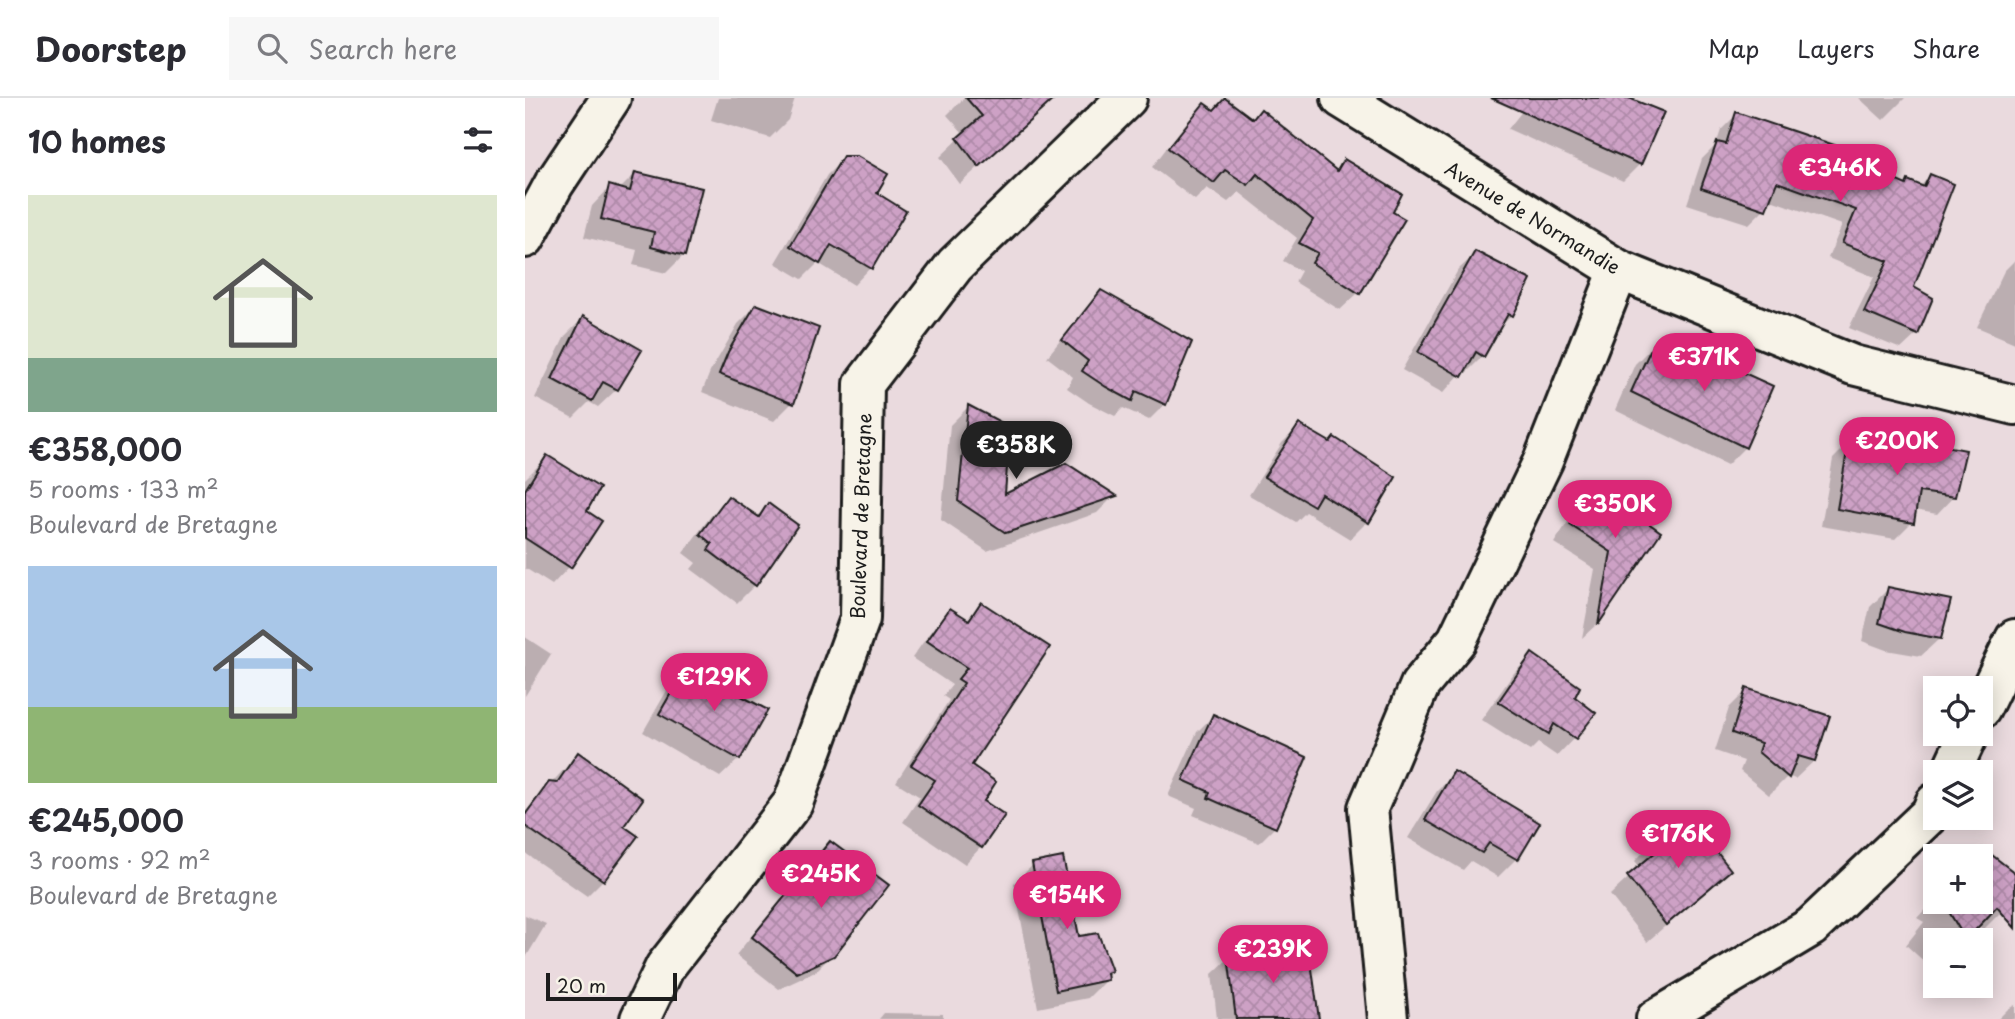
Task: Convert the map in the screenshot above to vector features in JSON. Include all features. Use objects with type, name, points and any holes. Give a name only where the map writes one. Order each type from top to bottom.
[{"type":"street","points":[[525,238],[554,184],[611,98]]},
{"type":"street","name":"Boulevard de Bretagne","points":[[640,1019],[665,967],[793,803],[860,620],[864,384],[955,265],[1127,98]]},
{"type":"street","name":"Avenue de Normandie","points":[[1341,98],[1619,270],[1853,365],[2015,405]]},
{"type":"street","points":[[1388,1019],[1368,808],[1420,685],[1457,640],[1543,461],[1619,270]]},
{"type":"street","points":[[1993,684],[2015,639]]},
{"type":"street","points":[[1656,1019],[1811,927],[1923,821]]},
{"type":"building","points":[[966,98],[1055,98],[979,167],[957,138],[982,116]]},
{"type":"building","points":[[1225,98],[1253,119],[1261,109],[1337,171],[1344,159],[1402,194],[1393,212],[1405,219],[1360,294],[1312,263],[1318,253],[1299,243],[1313,220],[1257,174],[1248,185],[1225,170],[1214,183],[1168,148],[1204,103],[1214,110]]},
{"type":"building","points":[[1491,98],[1629,98],[1664,112],[1641,165]]},
{"type":"building","points":[[1736,112],[1855,152],[1848,159],[1906,185],[1908,180],[1924,187],[1930,174],[1954,184],[1914,287],[1933,298],[1918,335],[1864,312],[1888,261],[1842,243],[1856,210],[1777,182],[1766,210],[1701,188],[1717,142],[1726,144]]},
{"type":"building","points":[[843,156],[857,156],[888,174],[877,193],[906,211],[872,269],[831,245],[820,264],[790,246]]},
{"type":"building","points":[[635,172],[702,188],[685,256],[651,247],[654,232],[601,219],[609,185],[630,191]]},
{"type":"building","points":[[1475,251],[1531,280],[1513,316],[1508,314],[1484,357],[1476,352],[1462,377],[1418,352]]},
{"type":"building","points":[[1101,290],[1192,342],[1166,405],[1136,391],[1132,401],[1106,387],[1082,371],[1088,361],[1062,340]]},
{"type":"building","points":[[756,304],[819,328],[794,404],[719,374],[728,352]]},
{"type":"building","points":[[583,316],[642,350],[618,390],[603,382],[592,401],[552,379]]},
{"type":"building","points":[[1653,344],[1705,366],[1709,357],[1773,386],[1746,448],[1631,392]]},
{"type":"building","points":[[968,405],[1010,427],[1005,494],[1066,463],[1117,496],[1006,533],[958,501]]},
{"type":"building","points":[[1299,424],[1330,442],[1334,437],[1396,477],[1369,523],[1321,494],[1314,506],[1264,477]]},
{"type":"building","points":[[1899,437],[1966,450],[1955,497],[1919,492],[1914,523],[1837,509],[1849,440],[1896,446]]},
{"type":"building","points":[[547,455],[600,488],[587,511],[602,521],[571,568],[525,538],[525,490]]},
{"type":"building","points":[[1596,486],[1661,532],[1598,625],[1611,552],[1570,525]]},
{"type":"building","points":[[728,496],[759,517],[768,503],[798,525],[756,586],[708,550],[712,544],[700,534]]},
{"type":"building","points":[[1888,587],[1951,600],[1941,639],[1905,632],[1879,623]]},
{"type":"building","points":[[981,602],[1050,647],[972,765],[996,782],[984,801],[1005,815],[982,848],[918,805],[935,780],[911,765],[964,683],[958,679],[967,668],[927,641],[950,608],[969,620]]},
{"type":"building","points":[[1532,653],[1580,687],[1575,697],[1596,713],[1576,739],[1554,724],[1549,734],[1498,702]]},
{"type":"building","points":[[686,667],[768,710],[740,760],[659,714]]},
{"type":"building","points":[[1746,688],[1830,716],[1815,761],[1798,756],[1789,778],[1758,752],[1761,743],[1732,733]]},
{"type":"building","points":[[1213,714],[1307,757],[1276,828],[1208,798],[1210,792],[1183,780]]},
{"type":"building","points":[[578,752],[643,799],[624,826],[638,836],[604,881],[525,826],[525,815],[549,782],[557,783]]},
{"type":"building","points":[[1454,771],[1540,823],[1518,860],[1489,843],[1482,853],[1425,820]]},
{"type":"building","points":[[1686,813],[1731,870],[1666,925],[1627,876],[1658,850],[1652,841]]},
{"type":"building","points":[[830,841],[889,885],[834,956],[797,973],[752,937]]},
{"type":"building","points":[[1993,856],[2015,873],[2015,928],[1997,907],[1993,911]]},
{"type":"building","points":[[1063,857],[1079,936],[1098,933],[1112,971],[1107,973],[1108,980],[1056,991],[1032,863]]},
{"type":"building","points":[[1950,914],[1990,914],[1977,928],[1959,928]]},
{"type":"building","points":[[1295,945],[1298,965],[1311,962],[1319,1019],[1236,1019],[1228,956],[1250,950]]}]
